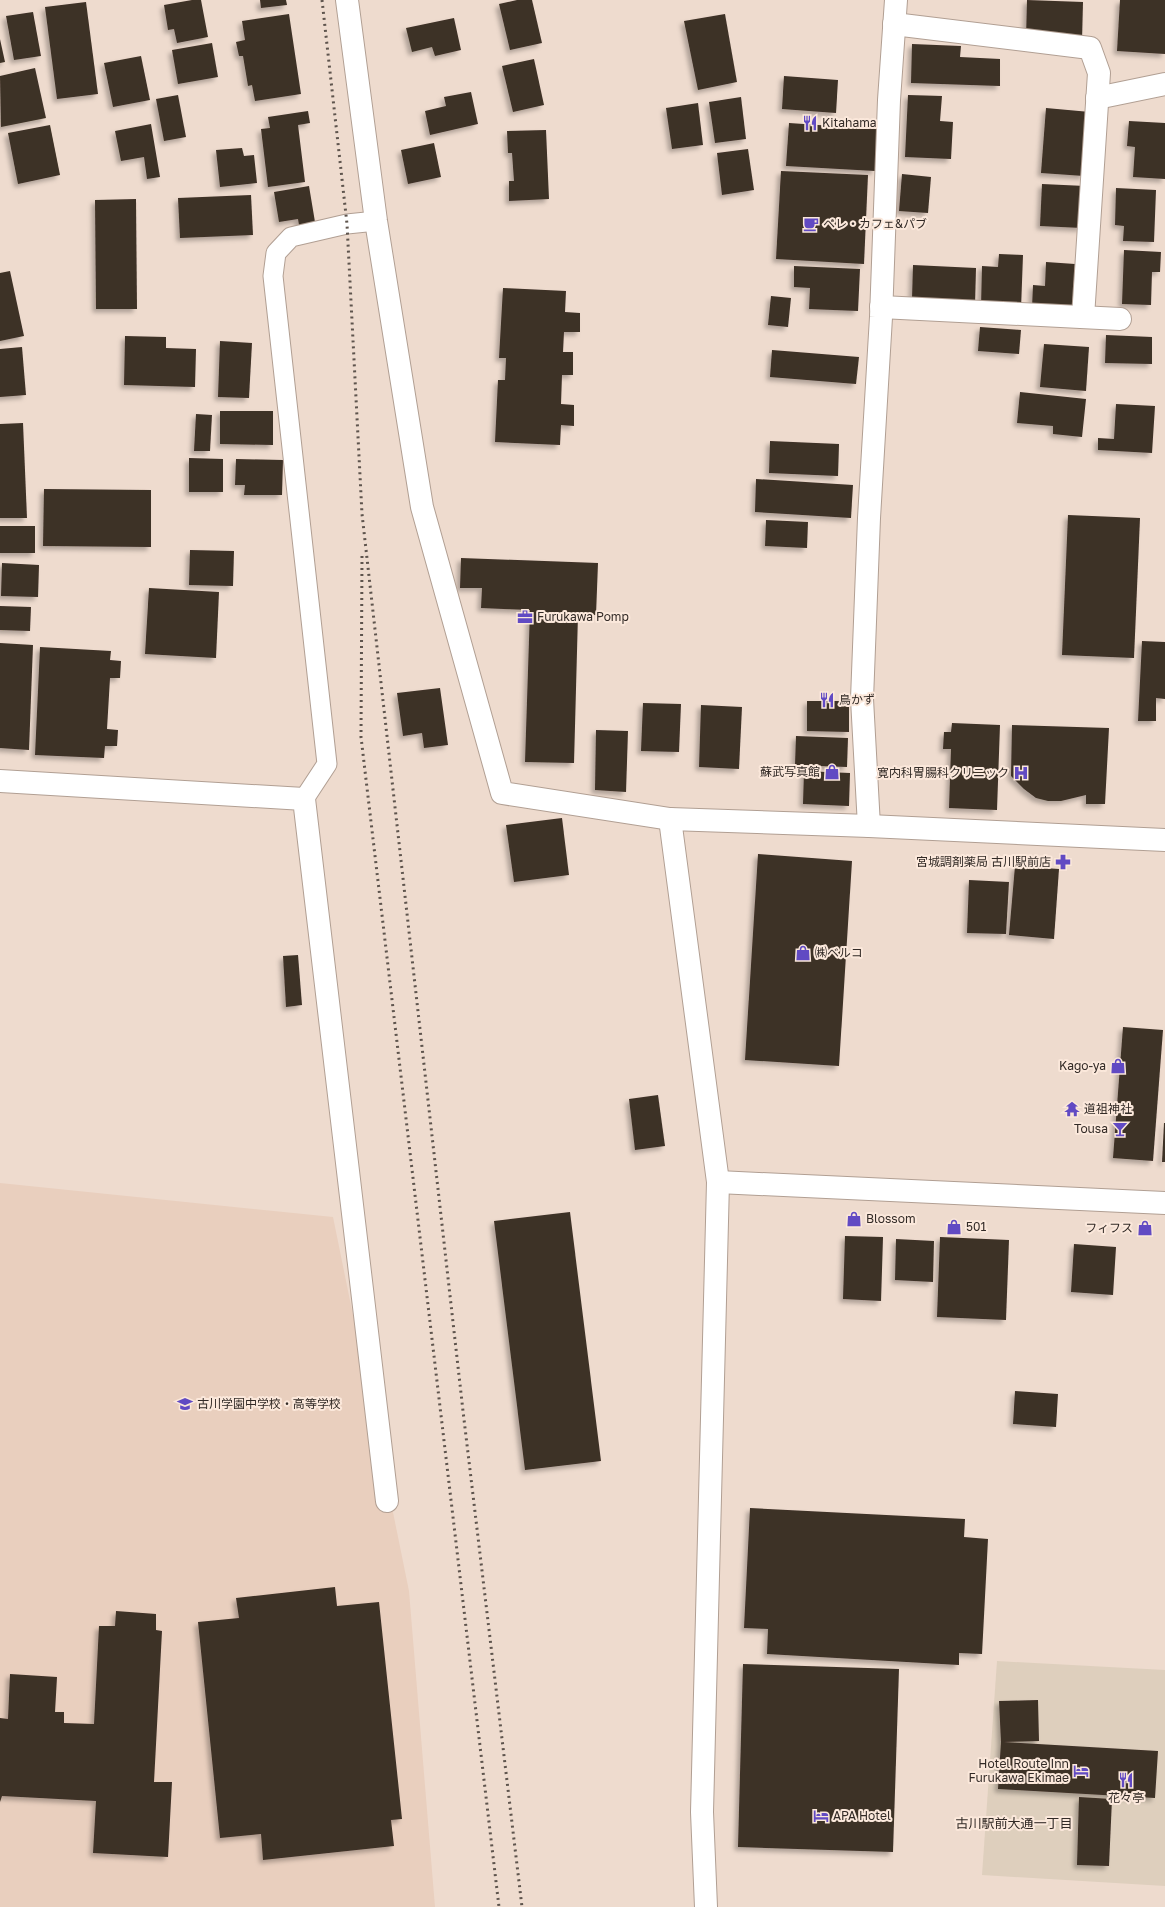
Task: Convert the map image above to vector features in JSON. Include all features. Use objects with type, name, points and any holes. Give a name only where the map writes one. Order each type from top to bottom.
[{"type":"street","points":[[347,0],[376,221],[422,508],[502,793],[670,819],[869,826],[1165,840]]},
{"type":"street","points":[[869,826],[862,699],[869,518],[881,307],[889,100],[896,0]]},
{"type":"street","points":[[894,24],[1090,48],[1099,73],[1083,317]]},
{"type":"street","points":[[1097,98],[1165,84]]},
{"type":"street","points":[[881,307],[1120,319]]},
{"type":"street","points":[[0,781],[304,799],[387,1501]]},
{"type":"street","points":[[670,819],[718,1182],[702,1812],[706,1907]]},
{"type":"street","points":[[718,1182],[1165,1203]]},
{"type":"lane","points":[[304,799],[326,764],[273,276],[276,253],[291,237],[347,224],[376,221]]},
{"type":"shaded area","name":"古川学園中学校・高等学校","points":[[0,1183],[333,1217],[409,1591],[435,1907],[0,1907]]},
{"type":"shaded area","points":[[997,1661],[1165,1670],[1165,1886],[982,1875]]},
{"type":"building","points":[[192,0],[201,0],[208,37],[177,43],[174,29],[168,30],[164,5]]},
{"type":"building","points":[[260,0],[286,0],[287,5],[261,8]]},
{"type":"building","points":[[517,0],[532,0],[542,43],[510,50],[499,4]]},
{"type":"building","points":[[1027,0],[1083,2],[1082,41],[1026,39]]},
{"type":"building","points":[[1120,0],[1165,0],[1165,54],[1117,51]]},
{"type":"building","points":[[86,2],[98,94],[57,99],[45,7]]},
{"type":"building","points":[[33,12],[41,56],[14,60],[6,16]]},
{"type":"building","points":[[289,14],[301,94],[255,101],[252,85],[248,86],[243,56],[239,56],[236,42],[245,40],[242,21]]},
{"type":"building","points":[[725,14],[737,82],[698,90],[684,21]]},
{"type":"building","points":[[454,18],[461,50],[435,56],[432,47],[412,52],[406,28]]},
{"type":"building","points":[[0,39],[5,62],[0,63]]},
{"type":"building","points":[[212,43],[218,77],[178,84],[172,50]]},
{"type":"building","points":[[912,44],[961,46],[960,57],[1000,59],[1000,86],[911,83]]},
{"type":"building","points":[[141,56],[150,100],[113,107],[104,63]]},
{"type":"building","points":[[534,59],[544,105],[513,112],[502,66]]},
{"type":"building","points":[[35,68],[46,118],[1,127],[0,76]]},
{"type":"building","points":[[784,76],[838,80],[836,113],[782,109]]},
{"type":"building","points":[[471,92],[478,124],[430,135],[425,111],[446,106],[444,97]]},
{"type":"building","points":[[178,95],[186,137],[164,141],[156,99]]},
{"type":"building","points":[[908,95],[942,96],[940,121],[953,122],[951,159],[905,157]]},
{"type":"building","points":[[741,97],[746,139],[715,143],[709,102]]},
{"type":"building","points":[[698,103],[703,145],[672,149],[666,108]]},
{"type":"building","points":[[1046,108],[1090,112],[1084,176],[1041,173]]},
{"type":"building","points":[[308,111],[310,123],[298,125],[305,182],[268,187],[261,129],[270,128],[268,117]]},
{"type":"building","points":[[1129,121],[1165,123],[1165,179],[1133,177],[1135,147],[1127,146]]},
{"type":"building","points":[[789,123],[877,129],[875,171],[786,166]]},
{"type":"building","points":[[151,124],[160,177],[147,179],[144,157],[121,161],[115,131]]},
{"type":"building","points":[[50,125],[60,175],[18,184],[8,133]]},
{"type":"building","points":[[546,130],[549,199],[509,201],[509,181],[514,181],[512,153],[508,153],[507,131]]},
{"type":"building","points":[[434,143],[441,177],[408,184],[401,150]]},
{"type":"building","points":[[242,148],[244,156],[254,155],[257,183],[220,187],[216,150]]},
{"type":"building","points":[[748,149],[754,190],[722,195],[717,153]]},
{"type":"building","points":[[781,171],[868,175],[864,264],[776,259]]},
{"type":"building","points":[[902,174],[931,177],[928,213],[899,211]]},
{"type":"building","points":[[1042,184],[1085,186],[1082,228],[1040,226]]},
{"type":"building","points":[[309,186],[315,222],[299,225],[298,219],[279,222],[274,192]]},
{"type":"building","points":[[1116,188],[1156,190],[1154,242],[1123,241],[1124,226],[1115,225]]},
{"type":"building","points":[[251,195],[253,235],[180,238],[178,198]]},
{"type":"building","points":[[136,199],[137,309],[96,309],[95,200]]},
{"type":"building","points":[[1124,250],[1161,252],[1160,272],[1152,272],[1151,305],[1122,304]]},
{"type":"building","points":[[999,254],[1023,255],[1021,309],[981,307],[982,266],[998,267]]},
{"type":"building","points":[[1046,262],[1075,264],[1072,311],[1032,308],[1033,285],[1045,286]]},
{"type":"building","points":[[913,265],[976,268],[975,306],[912,299]]},
{"type":"building","points":[[794,266],[860,269],[858,311],[809,309],[810,288],[794,287]]},
{"type":"building","points":[[10,271],[24,336],[0,341],[0,273]]},
{"type":"building","points":[[503,288],[566,291],[565,312],[580,313],[580,332],[564,332],[563,352],[573,352],[573,375],[562,375],[561,404],[574,405],[574,426],[561,425],[560,445],[495,442],[498,380],[505,380],[506,358],[499,358]]},
{"type":"building","points":[[771,296],[791,298],[788,327],[768,325]]},
{"type":"building","points":[[980,327],[1021,330],[1019,354],[978,351]]},
{"type":"building","points":[[1106,335],[1152,337],[1152,364],[1105,363]]},
{"type":"building","points":[[125,336],[166,337],[166,348],[196,349],[195,387],[124,385]]},
{"type":"building","points":[[220,341],[252,343],[249,398],[218,397]]},
{"type":"building","points":[[1044,344],[1089,347],[1086,391],[1040,387]]},
{"type":"building","points":[[22,347],[26,395],[0,397],[0,349]]},
{"type":"building","points":[[772,350],[859,357],[856,384],[770,377]]},
{"type":"building","points":[[1020,392],[1086,399],[1082,437],[1053,434],[1053,426],[1017,423]]},
{"type":"building","points":[[1116,404],[1155,406],[1152,453],[1098,450],[1098,438],[1114,439]]},
{"type":"building","points":[[220,411],[273,411],[273,445],[220,444]]},
{"type":"building","points":[[196,414],[212,415],[210,451],[194,451]]},
{"type":"building","points":[[23,423],[27,518],[0,518],[0,424]]},
{"type":"building","points":[[770,441],[839,444],[838,476],[769,473]]},
{"type":"building","points":[[189,458],[223,459],[223,492],[189,492]]},
{"type":"building","points":[[236,459],[283,460],[282,495],[244,495],[245,485],[235,485]]},
{"type":"building","points":[[756,479],[853,485],[851,518],[755,512]]},
{"type":"building","points":[[44,489],[151,490],[151,547],[43,546]]},
{"type":"building","points":[[1068,515],[1140,518],[1134,658],[1062,655]]},
{"type":"building","points":[[766,520],[808,522],[807,548],[765,546]]},
{"type":"building","points":[[0,526],[35,526],[35,553],[0,553]]},
{"type":"building","points":[[190,550],[234,551],[233,586],[189,585]]},
{"type":"building","points":[[461,558],[598,563],[596,615],[578,614],[574,763],[525,762],[530,610],[481,608],[482,588],[460,588]]},
{"type":"building","points":[[2,563],[39,565],[38,597],[1,596]]},
{"type":"building","points":[[149,588],[219,592],[216,658],[145,654]]},
{"type":"building","points":[[0,606],[31,607],[30,631],[0,630]]},
{"type":"building","points":[[1142,641],[1165,642],[1165,699],[1156,698],[1156,721],[1138,721]]},
{"type":"building","points":[[0,643],[33,645],[29,750],[0,748]]},
{"type":"building","points":[[40,647],[111,651],[110,660],[121,661],[120,678],[110,678],[107,729],[118,730],[117,746],[105,746],[104,758],[35,755]]},
{"type":"building","points":[[440,688],[448,745],[424,748],[422,733],[403,736],[397,693]]},
{"type":"building","points":[[807,701],[849,701],[849,732],[807,731]]},
{"type":"building","points":[[643,703],[681,704],[679,752],[641,751]]},
{"type":"building","points":[[701,705],[742,707],[739,769],[699,767]]},
{"type":"building","points":[[952,723],[1000,725],[997,810],[949,808],[951,749],[943,749],[944,732],[951,732]]},
{"type":"building","points":[[1012,725],[1109,728],[1105,804],[1086,804],[1086,795],[1061,801],[1048,801],[1036,798],[1024,789],[1011,776]]},
{"type":"building","points":[[596,730],[628,731],[626,792],[595,790]]},
{"type":"building","points":[[796,736],[848,738],[847,767],[795,765]]},
{"type":"building","points":[[804,771],[850,773],[849,806],[803,804]]},
{"type":"building","points":[[562,818],[569,875],[514,882],[506,825]]},
{"type":"building","points":[[758,854],[852,861],[839,1066],[745,1060]]},
{"type":"building","points":[[1015,866],[1059,869],[1054,939],[1009,935]]},
{"type":"building","points":[[969,880],[1009,882],[1006,934],[967,933]]},
{"type":"building","points":[[298,955],[302,1005],[286,1007],[283,956]]},
{"type":"building","points":[[1123,1027],[1163,1030],[1153,1161],[1113,1158]]},
{"type":"building","points":[[658,1095],[665,1146],[635,1150],[629,1099]]},
{"type":"building","points":[[1164,1123],[1165,1162],[1162,1162]]},
{"type":"building","points":[[570,1212],[601,1461],[525,1470],[494,1221]]},
{"type":"building","points":[[845,1236],[883,1237],[881,1301],[843,1299]]},
{"type":"building","points":[[940,1237],[1009,1240],[1006,1320],[937,1317]]},
{"type":"building","points":[[896,1239],[934,1241],[933,1282],[895,1280]]},
{"type":"building","points":[[1074,1244],[1116,1247],[1113,1295],[1071,1292]]},
{"type":"building","points":[[1015,1391],[1058,1394],[1056,1427],[1013,1424]]},
{"type":"building","points":[[750,1508],[965,1519],[964,1537],[988,1539],[982,1654],[959,1653],[959,1665],[767,1654],[768,1629],[744,1628]]},
{"type":"building","points":[[335,1587],[337,1606],[379,1602],[402,1819],[391,1820],[394,1846],[263,1860],[261,1834],[220,1838],[198,1622],[239,1618],[236,1598]]},
{"type":"building","points":[[116,1611],[156,1614],[156,1630],[162,1631],[154,1782],[172,1782],[168,1857],[93,1853],[96,1801],[2,1796],[0,1802],[0,1718],[8,1719],[10,1674],[57,1677],[55,1712],[64,1712],[64,1723],[94,1724],[99,1626],[115,1626]]},
{"type":"building","points":[[743,1664],[899,1669],[893,1852],[738,1847]]},
{"type":"building","points":[[1038,1700],[1039,1741],[1004,1742],[1158,1751],[1155,1798],[998,1789],[1001,1742],[999,1701]]},
{"type":"building","points":[[1079,1797],[1112,1799],[1109,1866],[1077,1865]]},
{"type":"railway","points":[[322,0],[347,224],[362,514],[463,1411],[522,1907]]},
{"type":"railway","points":[[362,556],[361,737],[499,1907]]},
{"type":"place","name":"Kitahama","points":[[810,123]]},
{"type":"place","name":"ペレ・カフェ&パブ","points":[[811,224]]},
{"type":"place","name":"Furukawa Pomp","points":[[525,617]]},
{"type":"place","name":"鳥かず","points":[[827,700]]},
{"type":"place","name":"蘇武写真館","points":[[832,772]]},
{"type":"place","name":"寛内科胃腸科クリニック","points":[[1021,773]]},
{"type":"place","name":"宮城調剤薬局 古川駅前店","points":[[1063,862]]},
{"type":"place","name":"㈱ベルコ","points":[[803,953]]},
{"type":"place","name":"Kago-ya","points":[[1118,1066]]},
{"type":"place","name":"道祖神社","points":[[1072,1109]]},
{"type":"place","name":"Tousa","points":[[1120,1129]]},
{"type":"place","name":"Blossom","points":[[854,1219]]},
{"type":"place","name":"501","points":[[954,1227]]},
{"type":"place","name":"フィフス","points":[[1145,1228]]},
{"type":"place","name":"古川学園中学校・高等学校","points":[[185,1404]]},
{"type":"place","name":"Hotel Route Inn Furukawa Ekimae","points":[[1081,1771]]},
{"type":"place","name":"花々亭","points":[[1126,1780]]},
{"type":"place","name":"APA Hotel","points":[[821,1816]]},
{"type":"district","name":"古川駅前大通一丁目","points":[[1014,1823]]}]
